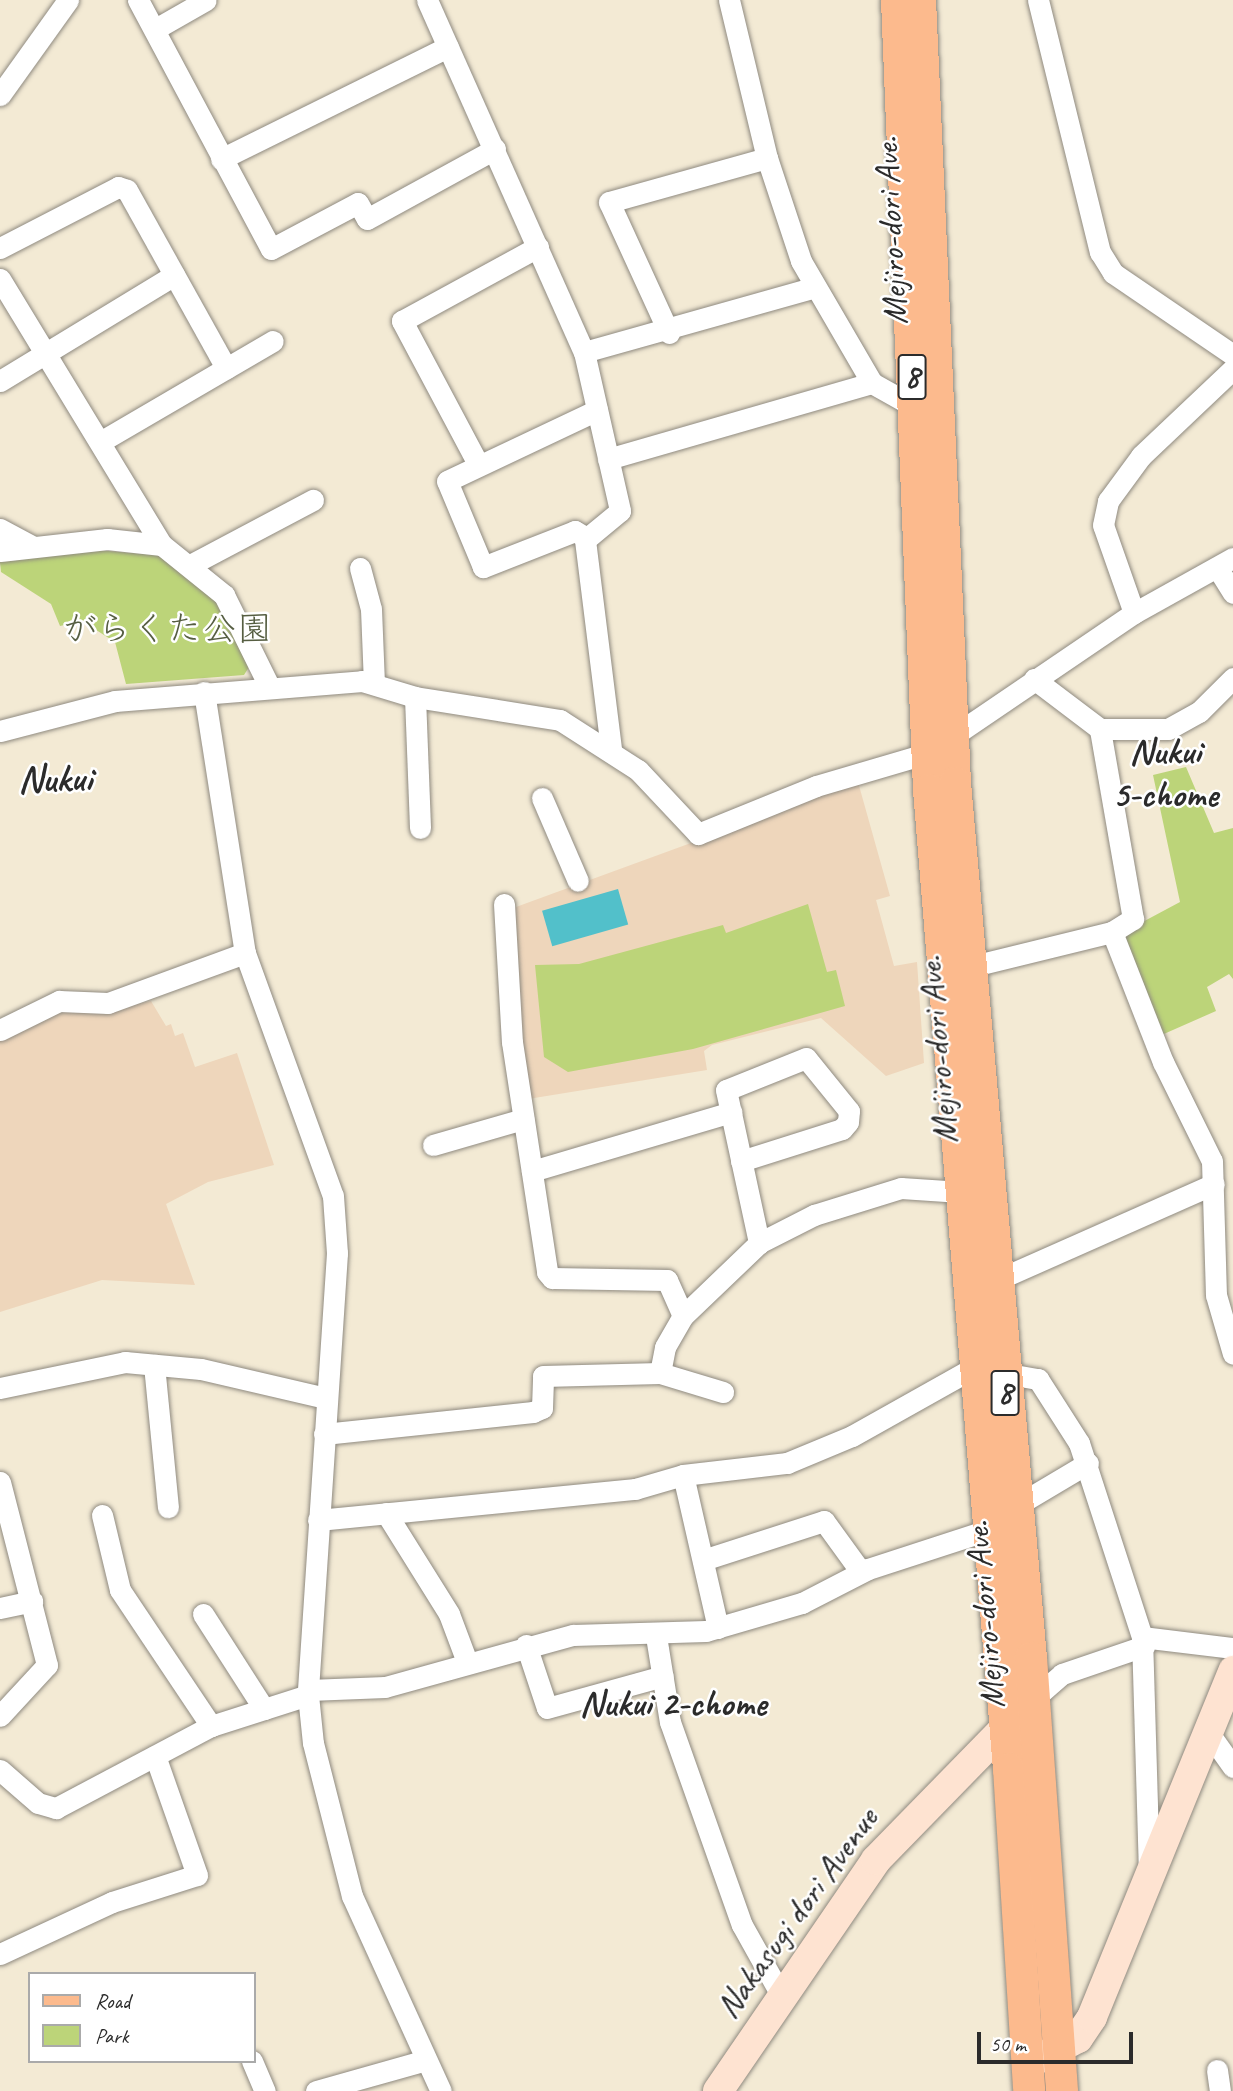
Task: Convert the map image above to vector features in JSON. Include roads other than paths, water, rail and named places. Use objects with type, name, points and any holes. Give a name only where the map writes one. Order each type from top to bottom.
[{"type":"main road","name":"Mejiro-dori Ave.","points":[[897,0],[928,753],[961,1192],[1014,1507],[1033,1699],[1062,2091]]},
{"type":"main road","name":"Mejiro-dori Ave.","points":[[920,0],[953,735],[969,967],[997,1280],[989,1370],[988,1530],[1005,1728],[1028,2077]]},
{"type":"street","points":[[0,95],[68,0]]},
{"type":"street","points":[[138,0],[157,28],[221,159],[271,249],[358,203],[368,219],[495,149]]},
{"type":"street","points":[[157,28],[206,0]]},
{"type":"street","points":[[427,0],[584,352],[620,511],[587,538]]},
{"type":"street","points":[[729,0],[751,71],[767,158],[815,287],[872,383],[913,406]]},
{"type":"street","points":[[1038,0],[1100,252],[1113,273],[1233,355]]},
{"type":"street","points":[[221,159],[448,47]]},
{"type":"street","points":[[669,333],[609,202],[767,158]]},
{"type":"street","points":[[0,248],[118,187],[127,190],[226,368]]},
{"type":"street","points":[[477,463],[402,321],[538,247]]},
{"type":"street","points":[[0,381],[174,275]]},
{"type":"street","points":[[0,279],[162,545]]},
{"type":"street","points":[[584,352],[669,333],[815,287]]},
{"type":"street","points":[[100,442],[273,341]]},
{"type":"street","points":[[1134,613],[1103,525],[1108,501],[1141,456],[1233,369]]},
{"type":"street","points":[[608,459],[872,383]]},
{"type":"street","points":[[587,538],[575,531],[483,567],[447,481],[477,463],[597,410]]},
{"type":"street","points":[[192,564],[313,500]]},
{"type":"street","points":[[0,528],[32,546]]},
{"type":"street","points":[[587,538],[611,750]]},
{"type":"street","points":[[0,551],[107,539],[162,545],[192,564],[224,595],[268,684]]},
{"type":"street","points":[[0,731],[115,701],[334,678],[374,684],[415,697],[560,720],[611,750],[698,834],[816,786],[928,753],[1034,678],[1134,613],[1226,564],[1233,593]]},
{"type":"street","points":[[360,568],[371,610],[374,684]]},
{"type":"street","points":[[1034,678],[1100,729],[1177,726],[1233,678]]},
{"type":"street","points":[[204,692],[245,953],[333,1196],[337,1253],[309,1693],[313,1743],[352,1896],[441,2091]]},
{"type":"street","points":[[415,697],[419,828]]},
{"type":"street","points":[[969,967],[1112,932],[1133,919],[1100,729]]},
{"type":"street","points":[[542,798],[578,881]]},
{"type":"street","points":[[503,904],[523,1119],[552,1278],[667,1280],[683,1316]]},
{"type":"street","points":[[1112,932],[1163,1062],[1212,1161],[1225,1256],[1216,1295],[1233,1354]]},
{"type":"street","points":[[0,1030],[59,1001],[108,1003],[245,953]]},
{"type":"street","points":[[741,1161],[842,1129],[849,1111],[806,1058],[726,1090],[741,1161],[759,1243]]},
{"type":"street","points":[[532,1171],[731,1112]]},
{"type":"street","points":[[433,1145],[523,1119]]},
{"type":"street","points":[[997,1280],[1214,1184]]},
{"type":"street","points":[[660,1373],[665,1347],[683,1316],[759,1243],[814,1215],[901,1188],[961,1192]]},
{"type":"street","points":[[0,1388],[125,1362],[154,1364],[326,1398]]},
{"type":"street","points":[[154,1364],[168,1507]]},
{"type":"street","points":[[318,1520],[635,1489],[684,1475],[787,1463],[852,1436],[989,1370],[1025,1373],[1044,1385],[1088,1463],[1143,1642],[1150,1880]]},
{"type":"street","points":[[324,1434],[533,1412],[542,1408],[543,1376],[660,1373],[723,1392]]},
{"type":"street","points":[[1014,1507],[1088,1463]]},
{"type":"street","points":[[684,1475],[718,1628]]},
{"type":"street","points":[[0,1482],[7,1525],[32,1601],[47,1665],[0,1716]]},
{"type":"street","points":[[386,1513],[449,1614],[467,1662]]},
{"type":"street","points":[[102,1516],[120,1590],[211,1726]]},
{"type":"street","points":[[703,1560],[824,1521],[861,1572]]},
{"type":"street","points":[[0,1770],[38,1803],[55,1808],[211,1726],[309,1693],[385,1688],[526,1645],[599,1632],[656,1636],[718,1628],[839,1588],[861,1572],[988,1530]]},
{"type":"street","points":[[0,1608],[32,1601]]},
{"type":"street","points":[[203,1614],[264,1709]]},
{"type":"street","points":[[656,1636],[670,1722],[742,1925],[780,1993]]},
{"type":"street","points":[[1005,1728],[1062,1674],[1143,1642],[1233,1648]]},
{"type":"street","points":[[526,1645],[547,1708],[663,1676]]},
{"type":"street","points":[[1028,2077],[1058,2052],[1092,2017],[1233,1671]]},
{"type":"street","name":"Nakasugi dori Avenue","points":[[720,2090],[780,1993],[876,1860],[1005,1728]]},
{"type":"street","points":[[1208,1732],[1233,1767]]},
{"type":"street","points":[[0,1954],[112,1902],[197,1875],[155,1756]]},
{"type":"street","points":[[316,2091],[426,2060]]},
{"type":"street","points":[[253,2063],[265,2091]]},
{"type":"water","points":[[618,889],[628,925],[552,946],[542,911]]},
{"type":"district","name":"Nukui 5-chome","points":[[1165,774]]},
{"type":"district","name":"Nukui","points":[[55,779]]},
{"type":"district","name":"Nukui 2-chome","points":[[673,1703]]},
{"type":"park label","name":"がらくた公園","points":[[167,629]]}]
